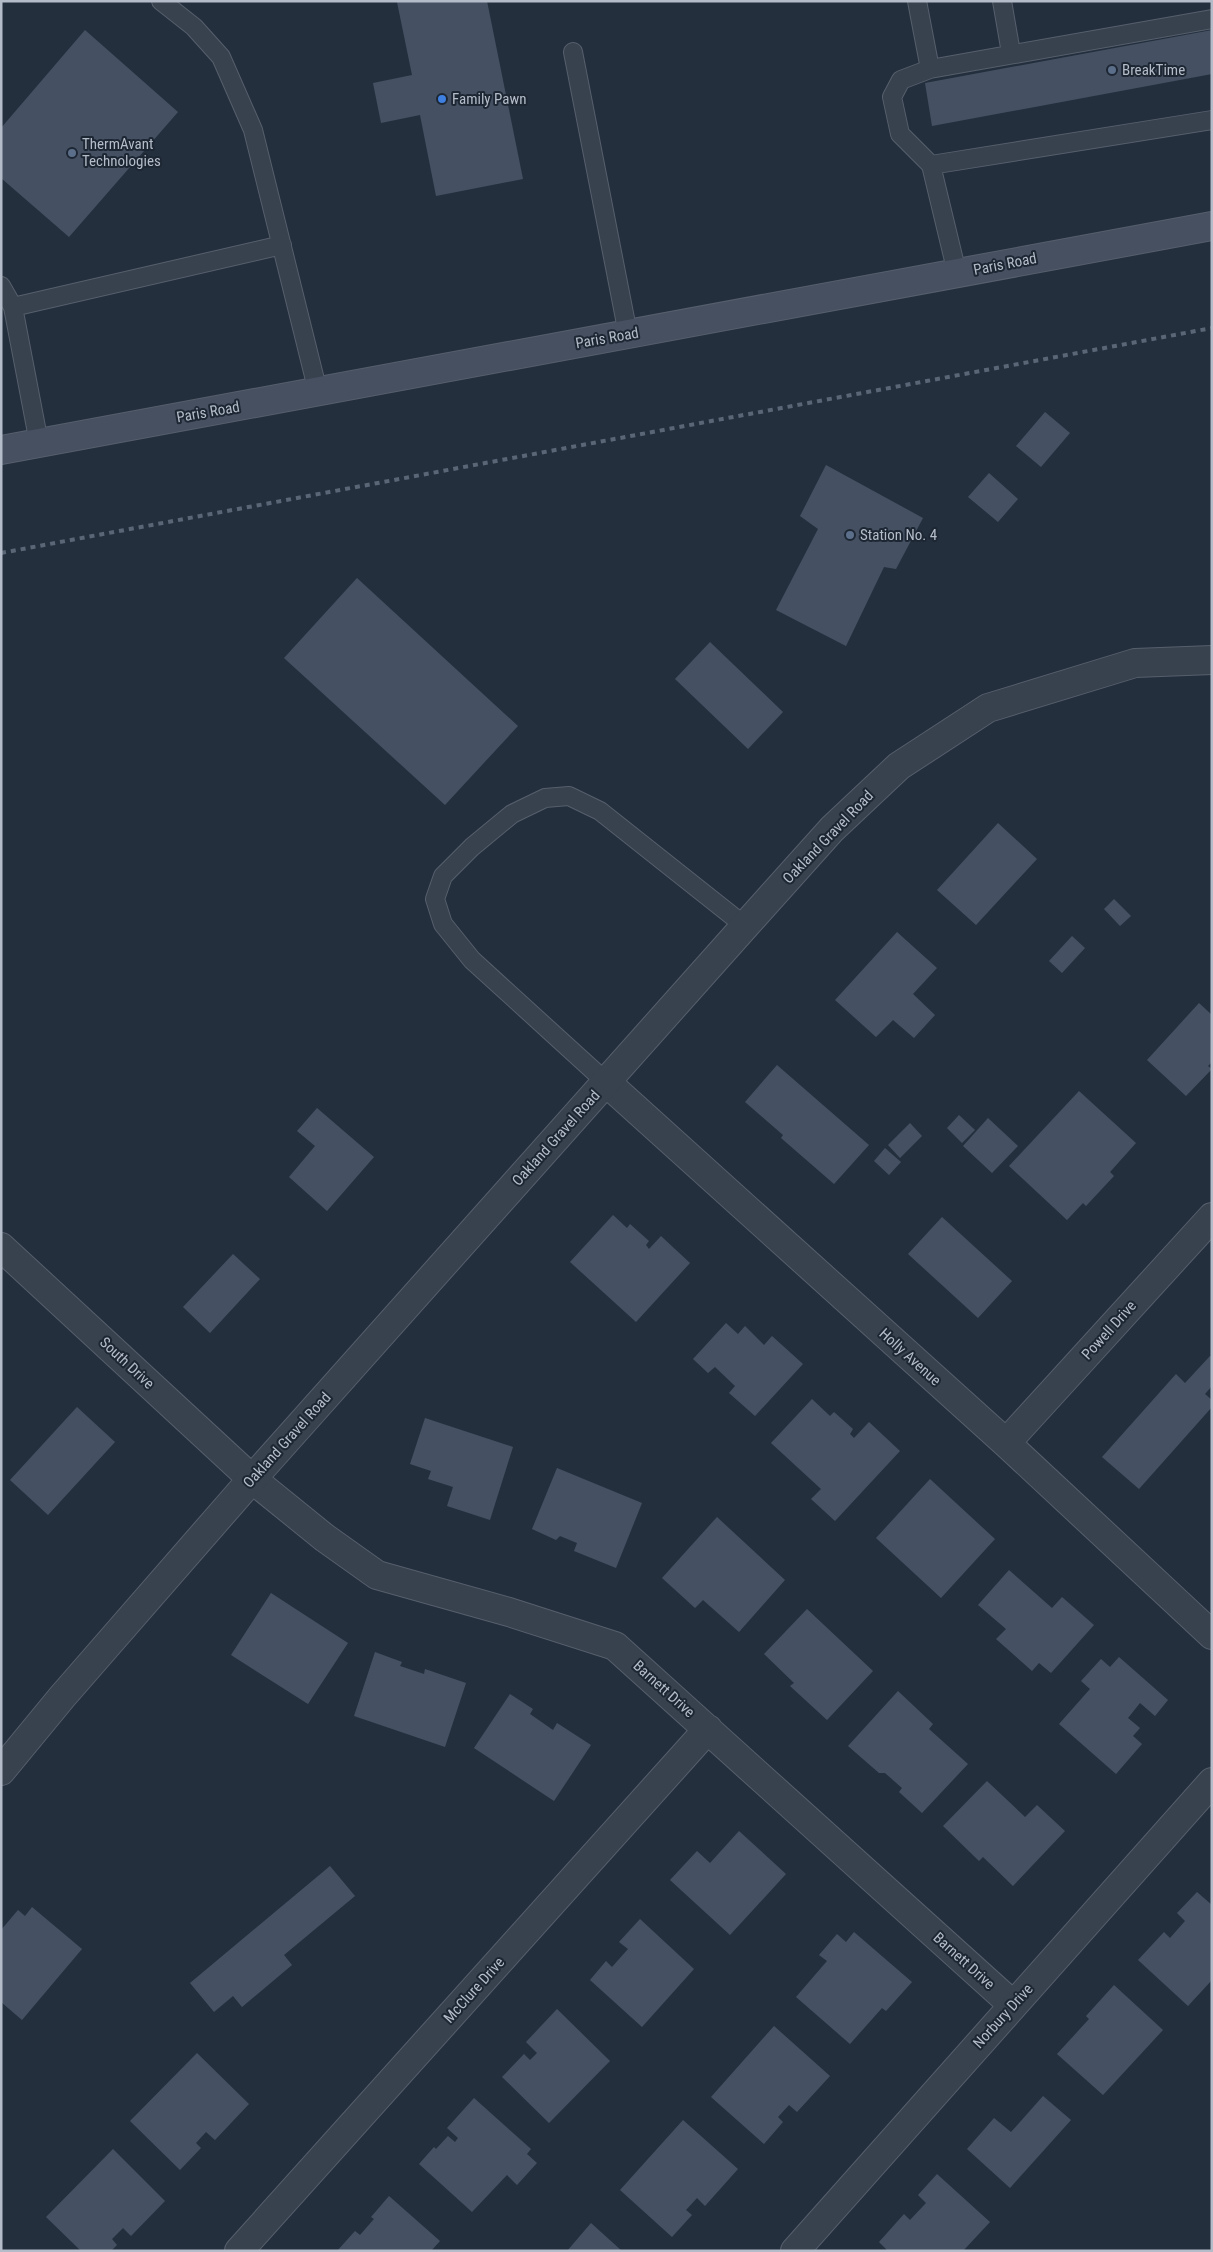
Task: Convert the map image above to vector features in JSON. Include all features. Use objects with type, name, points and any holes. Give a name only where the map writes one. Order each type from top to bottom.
[{"type":"main road","name":"Paris Road","points":[[1,450],[1212,226]]},
{"type":"street","name":"Oakland Gravel Road","points":[[1,1772],[62,1697],[252,1479],[745,926],[832,829],[899,766],[988,708],[1135,664],[1212,660]]},
{"type":"street","name":"Holly Avenue","points":[[606,1082],[1006,1443],[1212,1634]]},
{"type":"street","name":"Powell Drive","points":[[1006,1443],[1212,1217]]},
{"type":"street","name":"South Drive","points":[[1,1247],[252,1479]]},
{"type":"street","name":"Barnett Drive","points":[[252,1479],[325,1538],[377,1575],[500,1609],[615,1646],[1013,2005]]},
{"type":"street","name":"McClure Drive","points":[[239,2251],[708,1729]]},
{"type":"street","name":"Norbury Drive","points":[[795,2251],[1212,1782]]},
{"type":"lane","points":[[161,1],[194,27],[221,57],[253,130],[318,392]]},
{"type":"lane","points":[[918,1],[930,69]]},
{"type":"lane","points":[[1002,1],[1011,53]]},
{"type":"lane","points":[[958,273],[932,165],[900,134],[892,97],[901,80],[930,69],[1212,18]]},
{"type":"lane","points":[[573,52],[628,334]]},
{"type":"lane","points":[[932,165],[1212,120]]},
{"type":"lane","points":[[13,307],[282,245]]},
{"type":"lane","points":[[1,286],[13,307],[39,443]]},
{"type":"lane","points":[[606,1082],[472,960],[443,924],[435,899],[443,876],[472,846],[512,814],[545,798],[569,796],[600,811],[745,926]]},
{"type":"building","name":"Family Pawn","points":[[487,1],[523,179],[436,196],[420,115],[381,123],[373,83],[412,75],[397,2]]},
{"type":"building","name":"ThermAvant Technologies","points":[[85,30],[178,112],[69,237],[1,178],[1,128]]},
{"type":"building","points":[[1212,30],[1212,74],[932,126],[925,83]]},
{"type":"building","points":[[1045,412],[1070,433],[1041,467],[1016,446]]},
{"type":"building","points":[[826,465],[923,518],[896,569],[884,567],[846,646],[776,610],[818,529],[800,516]]},
{"type":"building","points":[[989,473],[1018,499],[998,522],[968,497]]},
{"type":"building","points":[[357,578],[518,726],[445,805],[284,658]]},
{"type":"building","points":[[710,642],[783,712],[748,749],[675,679]]},
{"type":"building","points":[[998,823],[1037,859],[976,925],[937,890]]},
{"type":"building","points":[[1114,899],[1131,916],[1120,926],[1104,909]]},
{"type":"building","points":[[897,932],[937,968],[913,994],[935,1015],[914,1038],[893,1020],[876,1037],[835,1000]]},
{"type":"building","points":[[1072,936],[1085,948],[1062,973],[1049,961]]},
{"type":"building","points":[[1199,1003],[1212,1015],[1212,1062],[1208,1066],[1212,1069],[1186,1096],[1147,1060]]},
{"type":"building","points":[[777,1065],[869,1145],[834,1184],[781,1138],[783,1135],[745,1102]]},
{"type":"building","points":[[1079,1091],[1136,1143],[1110,1172],[1114,1176],[1086,1206],[1083,1203],[1067,1220],[1009,1166]]},
{"type":"building","points":[[317,1108],[374,1157],[327,1211],[289,1177],[315,1146],[297,1131]]},
{"type":"building","points":[[959,1115],[975,1130],[962,1143],[947,1128]]},
{"type":"building","points":[[988,1118],[1018,1146],[992,1173],[963,1146]]},
{"type":"building","points":[[910,1123],[922,1136],[900,1158],[888,1145]]},
{"type":"building","points":[[885,1148],[901,1162],[889,1175],[874,1161]]},
{"type":"building","points":[[613,1215],[627,1228],[630,1224],[649,1241],[646,1245],[649,1249],[661,1236],[690,1263],[636,1322],[570,1262]]},
{"type":"building","points":[[942,1217],[1012,1281],[978,1318],[908,1254]]},
{"type":"building","points":[[233,1254],[260,1279],[210,1333],[183,1307]]},
{"type":"building","points":[[726,1323],[738,1334],[745,1326],[764,1345],[772,1336],[803,1364],[755,1416],[729,1393],[735,1386],[715,1367],[708,1373],[693,1359]]},
{"type":"building","points":[[1210,1356],[1212,1357],[1212,1386],[1205,1394],[1212,1400],[1212,1407],[1139,1489],[1102,1457],[1176,1374],[1185,1383]]},
{"type":"building","points":[[812,1399],[830,1416],[834,1412],[853,1429],[850,1434],[854,1438],[869,1422],[900,1451],[835,1521],[811,1499],[821,1489],[771,1443]]},
{"type":"building","points":[[77,1407],[115,1442],[48,1515],[10,1480]]},
{"type":"building","points":[[425,1418],[513,1447],[490,1520],[447,1506],[453,1487],[428,1479],[431,1471],[410,1464]]},
{"type":"building","points":[[557,1468],[642,1503],[616,1568],[574,1551],[577,1543],[560,1536],[556,1540],[532,1529]]},
{"type":"building","points":[[930,1479],[995,1539],[941,1598],[876,1538]]},
{"type":"building","points":[[717,1517],[785,1580],[739,1632],[703,1600],[695,1608],[662,1578]]},
{"type":"building","points":[[1009,1570],[1052,1608],[1062,1597],[1094,1625],[1051,1673],[1039,1663],[1032,1671],[996,1639],[1006,1629],[978,1605]]},
{"type":"building","points":[[271,1593],[348,1643],[308,1704],[231,1655]]},
{"type":"building","points":[[807,1609],[873,1671],[827,1720],[790,1686],[794,1683],[764,1654]]},
{"type":"building","points":[[375,1652],[402,1662],[400,1666],[424,1674],[425,1669],[466,1683],[445,1747],[354,1716]]},
{"type":"building","points":[[1119,1657],[1168,1700],[1155,1716],[1140,1703],[1128,1718],[1140,1728],[1133,1736],[1142,1744],[1116,1774],[1059,1724],[1090,1689],[1081,1681],[1101,1659],[1110,1667]]},
{"type":"building","points":[[898,1691],[933,1724],[929,1729],[968,1764],[922,1813],[899,1792],[902,1788],[885,1773],[879,1773],[848,1746]]},
{"type":"building","points":[[510,1694],[533,1709],[530,1714],[553,1730],[557,1723],[591,1745],[554,1801],[474,1748]]},
{"type":"building","points":[[987,1781],[1025,1817],[1037,1805],[1065,1831],[1013,1886],[983,1857],[979,1861],[943,1826]]},
{"type":"building","points":[[739,1831],[786,1874],[730,1935],[670,1880],[697,1851],[710,1863]]},
{"type":"building","points":[[330,1866],[355,1896],[284,1955],[292,1965],[242,2007],[233,1996],[214,2012],[190,1983]]},
{"type":"building","points":[[1197,1892],[1212,1905],[1212,1980],[1188,2006],[1138,1960],[1164,1932],[1170,1938],[1185,1921],[1177,1913]]},
{"type":"building","points":[[32,1907],[82,1949],[22,2020],[1,2002],[1,1930],[18,1910],[25,1916]]},
{"type":"building","points":[[640,1919],[694,1969],[642,2027],[590,1980],[606,1961],[612,1967],[628,1949],[619,1942]]},
{"type":"building","points":[[854,1932],[912,1982],[886,2011],[882,2008],[850,2044],[796,1997],[827,1961],[819,1955],[837,1934],[846,1942]]},
{"type":"building","points":[[1114,1985],[1163,2030],[1103,2095],[1057,2054],[1089,2019],[1086,2016]]},
{"type":"building","points":[[557,2009],[610,2061],[549,2123],[502,2077],[524,2054],[530,2060],[537,2053],[526,2042]]},
{"type":"building","points":[[774,2026],[830,2076],[797,2112],[789,2105],[778,2117],[783,2122],[764,2144],[711,2097]]},
{"type":"building","points":[[197,2053],[249,2104],[215,2140],[206,2132],[196,2143],[201,2148],[180,2170],[130,2121]]},
{"type":"building","points":[[1043,2096],[1071,2120],[1010,2188],[967,2149],[994,2118],[1011,2132]]},
{"type":"building","points":[[474,2098],[531,2149],[527,2154],[537,2163],[517,2185],[507,2175],[472,2212],[419,2164],[434,2147],[436,2149],[448,2136],[455,2142],[458,2138],[447,2128]]},
{"type":"building","points":[[683,2120],[738,2169],[705,2206],[697,2198],[686,2210],[692,2215],[672,2237],[620,2190]]},
{"type":"building","points":[[113,2149],[165,2201],[131,2236],[123,2228],[112,2239],[117,2245],[111,2251],[81,2251],[46,2217]]},
{"type":"building","points":[[937,2174],[990,2222],[963,2251],[888,2251],[879,2242],[904,2214],[910,2220],[926,2203],[918,2195]]},
{"type":"building","points":[[389,2196],[440,2241],[431,2251],[337,2251],[355,2231],[360,2235],[374,2219],[371,2217]]},
{"type":"building","points":[[591,2223],[622,2251],[567,2251]]},
{"type":"railway","points":[[1,553],[1212,328]]},
{"type":"place","name":"BreakTime","points":[[1112,70]]},
{"type":"place","name":"Family Pawn","points":[[442,99]]},
{"type":"place","name":"ThermAvant Technologies","points":[[72,153]]},
{"type":"place","name":"Station No. 4","points":[[850,535]]}]
